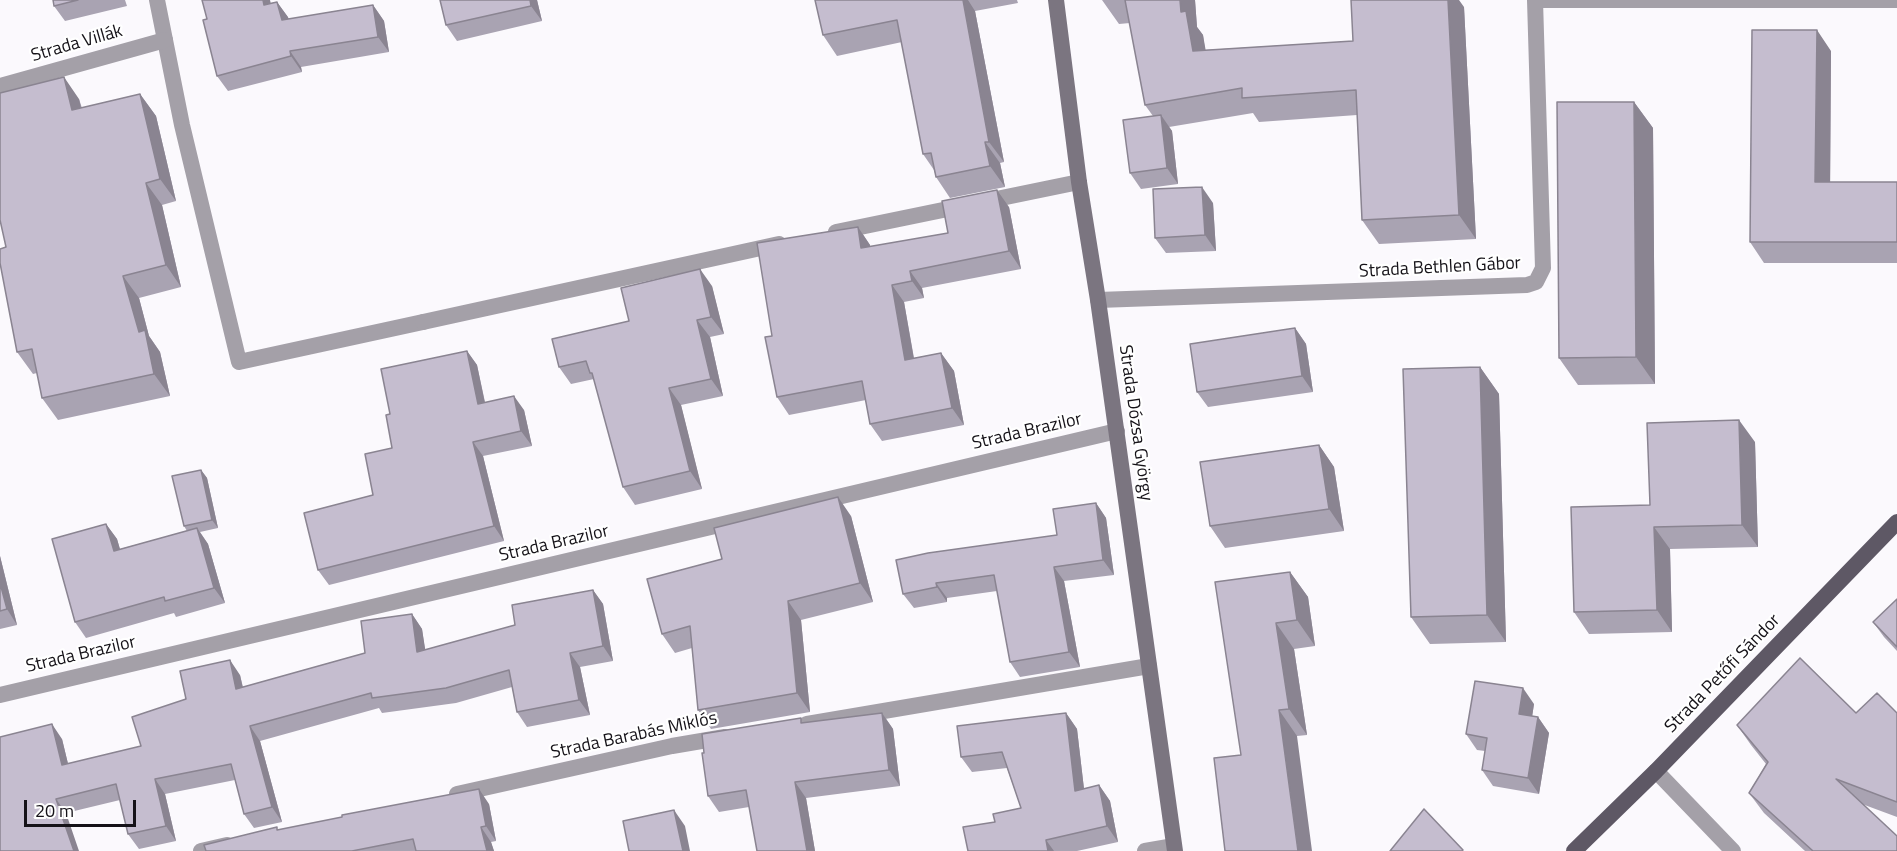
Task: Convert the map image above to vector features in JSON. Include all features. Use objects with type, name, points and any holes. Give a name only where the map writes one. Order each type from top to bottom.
[{"type":"main road","name":"Strada Dózsa György","points":[[1056,0],[1079,182],[1117,431],[1175,849]]},
{"type":"main road","name":"Strada Petőfi Sándor","points":[[1574,851],[1656,771],[1897,522]]},
{"type":"street","points":[[157,0],[182,125],[239,362],[791,241]]},
{"type":"street","points":[[1535,0],[1897,0]]},
{"type":"street","name":"Strada Bethlen Gábor","points":[[1098,300],[1527,285],[1536,282],[1543,268],[1535,0]]},
{"type":"street","name":"Strada Villák","points":[[0,86],[165,40]]},
{"type":"street","points":[[825,234],[1079,182]]},
{"type":"street","name":"Strada Brazilor","points":[[0,695],[1117,431]]},
{"type":"street","points":[[788,727],[1149,666]]},
{"type":"street","name":"Strada Barabás Miklós","points":[[442,797],[672,746],[742,735]]},
{"type":"street","points":[[1656,771],[1733,851]]},
{"type":"street","points":[[201,851],[247,841]]},
{"type":"street","points":[[1145,851],[1175,849]]},
{"type":"building","points":[[53,0],[78,0],[54,6]]},
{"type":"building","points":[[202,0],[263,0],[264,5],[277,2],[282,20],[373,5],[378,37],[290,51],[291,56],[217,76],[203,20],[207,19]]},
{"type":"building","points":[[440,0],[530,0],[531,6],[446,25]]},
{"type":"building","points":[[815,0],[963,0],[989,142],[985,142],[990,166],[936,177],[931,153],[923,154],[897,20],[823,35]]},
{"type":"building","points":[[1125,0],[1180,0],[1181,12],[1186,11],[1193,51],[1353,41],[1351,0],[1448,0],[1459,215],[1362,220],[1356,90],[1242,98],[1242,88],[1145,105]]},
{"type":"building","points":[[1752,30],[1817,30],[1815,182],[1897,182],[1897,242],[1750,242]]},
{"type":"building","points":[[64,77],[72,110],[140,94],[160,179],[146,183],[166,265],[123,276],[139,332],[145,330],[154,374],[42,398],[32,349],[17,352],[0,263],[0,249],[6,247],[0,220],[0,93]]},
{"type":"building","points":[[1557,102],[1634,102],[1636,357],[1559,358]]},
{"type":"building","points":[[1161,115],[1167,168],[1130,173],[1123,120]]},
{"type":"building","points":[[1202,187],[1205,235],[1155,238],[1153,189]]},
{"type":"building","points":[[997,190],[1009,251],[910,271],[912,281],[892,285],[905,360],[941,353],[952,408],[870,424],[862,381],[777,397],[765,337],[772,336],[757,243],[858,227],[861,248],[948,233],[942,201]]},
{"type":"building","points":[[700,269],[711,317],[697,320],[711,379],[669,388],[690,471],[623,487],[592,373],[586,361],[559,367],[552,339],[629,321],[621,288]]},
{"type":"building","points":[[1295,328],[1302,376],[1197,392],[1190,344]]},
{"type":"building","points":[[467,351],[478,404],[514,396],[521,431],[473,442],[494,526],[318,570],[304,513],[373,495],[365,454],[392,448],[386,415],[390,414],[381,369]]},
{"type":"building","points":[[1480,367],[1487,615],[1411,617],[1403,369]]},
{"type":"building","points":[[1739,420],[1742,525],[1654,527],[1657,610],[1574,612],[1571,507],[1650,505],[1647,423]]},
{"type":"building","points":[[1319,445],[1329,509],[1210,526],[1200,462]]},
{"type":"building","points":[[201,470],[212,520],[184,526],[172,476]]},
{"type":"building","points":[[838,497],[860,583],[788,601],[797,693],[698,710],[690,626],[662,634],[647,579],[722,559],[714,528]]},
{"type":"building","points":[[1096,503],[1103,560],[1054,567],[1069,652],[1010,662],[994,575],[936,583],[937,587],[903,594],[896,560],[928,553],[1057,535],[1053,509]]},
{"type":"building","points":[[106,524],[114,551],[197,528],[214,588],[165,601],[164,597],[75,622],[52,539]]},
{"type":"building","points":[[1290,572],[1297,620],[1276,623],[1289,709],[1279,710],[1298,851],[1225,851],[1214,758],[1241,755],[1215,582]]},
{"type":"building","points":[[0,583],[7,609],[0,611]]},
{"type":"building","points":[[593,590],[603,646],[570,653],[579,700],[517,712],[509,670],[446,688],[372,698],[371,693],[250,726],[272,807],[244,814],[231,764],[155,779],[166,826],[128,834],[116,784],[56,799],[74,851],[0,851],[0,737],[52,724],[62,765],[141,746],[132,717],[186,699],[180,671],[230,660],[236,689],[365,653],[361,621],[412,614],[417,652],[515,625],[512,605]]},
{"type":"building","points":[[1897,599],[1897,647],[1873,622]]},
{"type":"building","points":[[1800,658],[1856,713],[1877,693],[1897,713],[1897,802],[1836,779],[1897,836],[1897,851],[1813,851],[1749,793],[1768,762],[1737,725]]},
{"type":"building","points":[[1475,681],[1523,688],[1519,714],[1538,717],[1528,778],[1482,770],[1487,738],[1466,734]]},
{"type":"building","points":[[882,713],[889,770],[795,782],[807,851],[757,851],[746,790],[708,796],[702,753],[704,753],[702,734],[801,718],[801,723]]},
{"type":"building","points":[[1066,713],[1075,791],[1099,785],[1107,826],[1046,840],[1048,851],[968,851],[963,827],[995,822],[993,814],[1021,808],[1002,752],[961,757],[957,726]]},
{"type":"building","points":[[479,789],[486,826],[481,827],[487,851],[416,851],[413,839],[352,851],[206,851],[204,845],[277,827],[277,830]]},
{"type":"building","points":[[1424,809],[1463,850],[1462,851],[1390,851]]},
{"type":"building","points":[[674,810],[683,851],[629,851],[623,821]]}]
